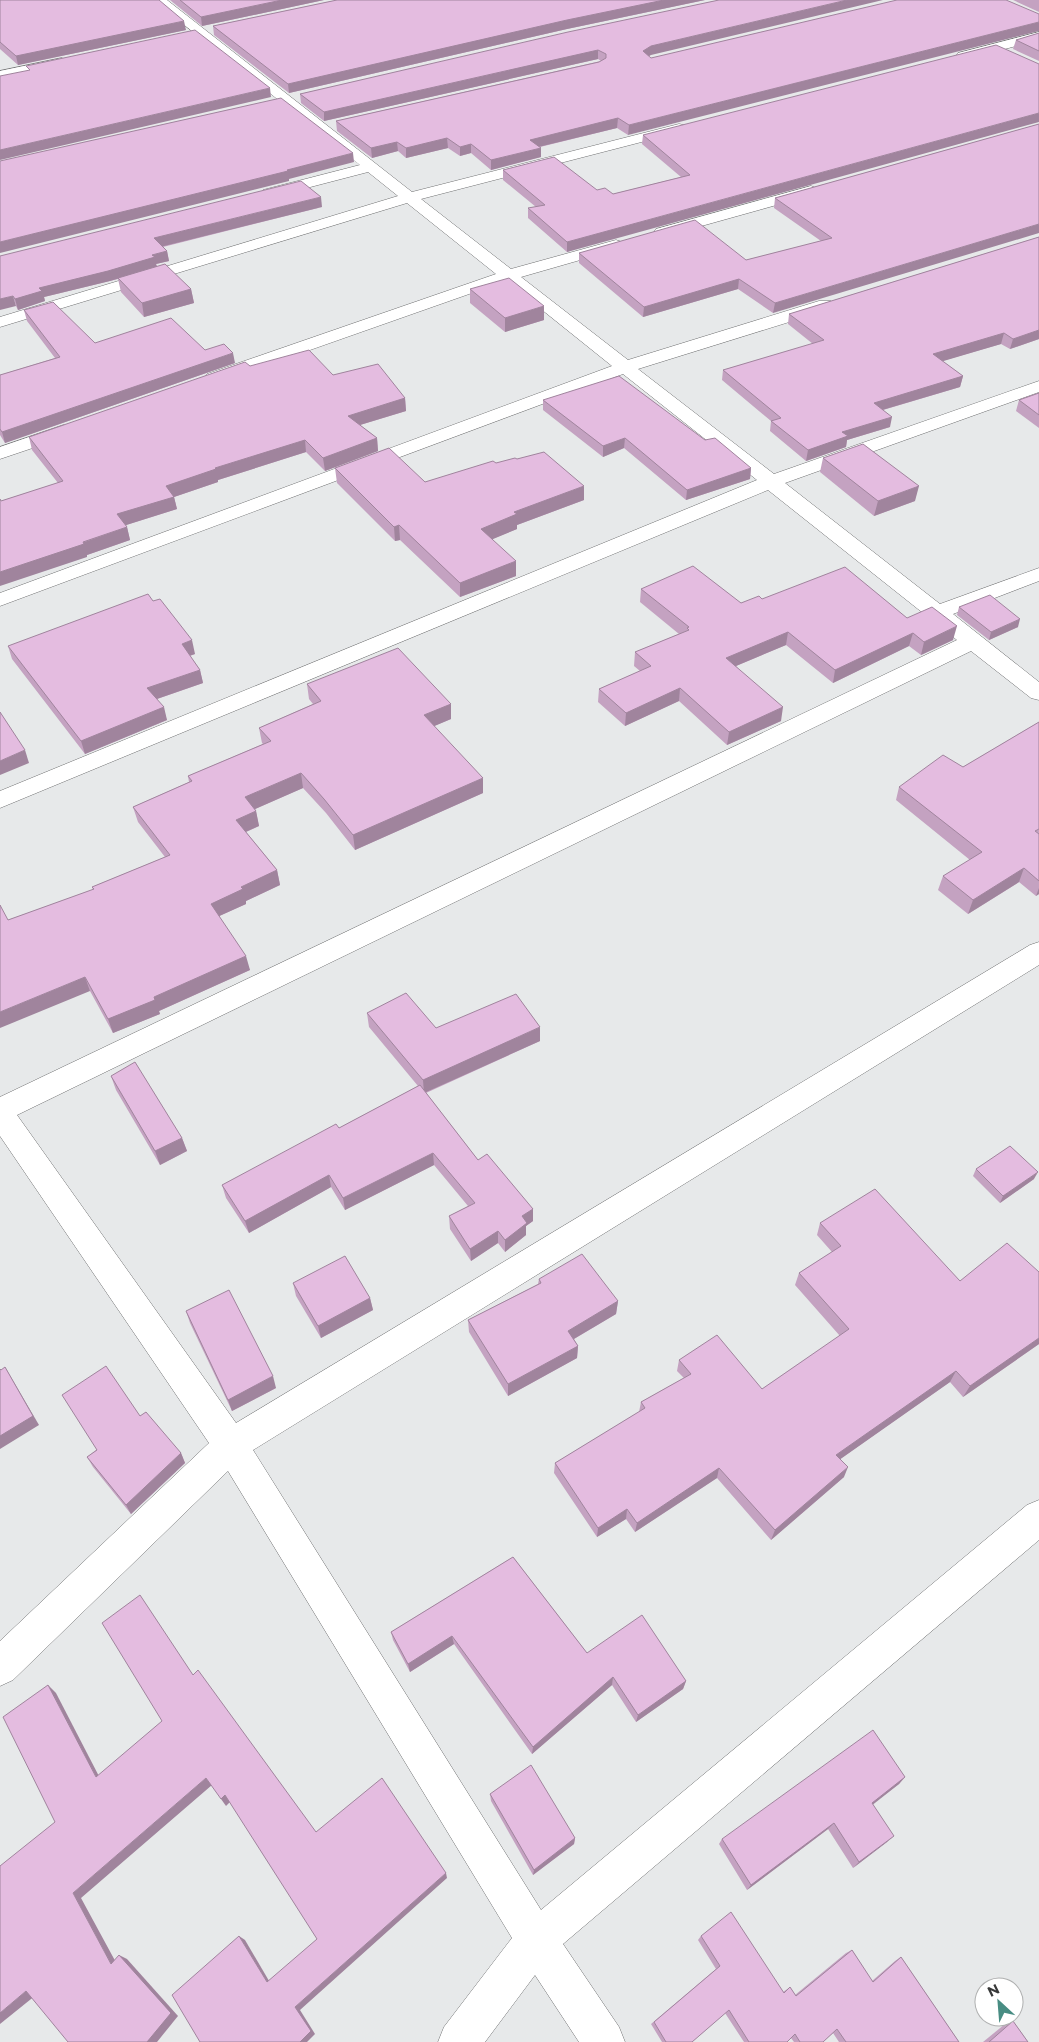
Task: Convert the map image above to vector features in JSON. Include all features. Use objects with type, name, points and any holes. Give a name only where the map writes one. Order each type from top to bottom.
[{"type":"street","points":[[159,0],[1039,693]]},
{"type":"street","points":[[180,36],[218,28]]},
{"type":"street","points":[[947,60],[1039,36]]},
{"type":"street","points":[[995,47],[1013,56]]},
{"type":"street","points":[[0,75],[76,58]]},
{"type":"street","points":[[266,104],[304,95]]},
{"type":"street","points":[[321,128],[340,124]]},
{"type":"street","points":[[0,322],[409,197],[698,124]]},
{"type":"street","points":[[257,196],[371,167]]},
{"type":"street","points":[[650,235],[830,185]]},
{"type":"street","points":[[197,384],[508,275],[631,240]]},
{"type":"street","points":[[0,600],[625,367],[841,300]]},
{"type":"street","points":[[0,800],[770,482],[1039,386]]},
{"type":"street","points":[[0,453],[75,427]]},
{"type":"street","points":[[937,612],[1039,574]]},
{"type":"street","points":[[604,2042],[536,1940],[231,1445],[0,1112],[974,641]]},
{"type":"street","points":[[0,1667],[231,1445],[1039,952]]},
{"type":"street","points":[[459,2042],[536,1940],[1039,1517]]},
{"type":"building","points":[[0,0],[159,0],[184,21],[16,56],[0,42]]},
{"type":"building","points":[[180,0],[282,0],[201,17]]},
{"type":"building","points":[[337,0],[664,0],[567,20],[288,84],[213,26]]},
{"type":"building","points":[[719,0],[847,0],[651,46],[643,51],[651,58],[897,0],[1006,0],[1039,14],[1039,22],[629,125],[618,118],[530,140],[541,148],[491,160],[471,144],[460,147],[447,138],[406,148],[397,142],[371,148],[336,121],[599,62],[606,58],[606,54],[598,50],[324,112],[300,94],[568,32]]},
{"type":"building","points":[[195,30],[270,88],[0,150],[0,76],[30,70],[26,66]]},
{"type":"building","points":[[1039,33],[1039,51],[1016,40]]},
{"type":"building","points":[[996,45],[1039,64],[1039,113],[567,242],[528,208],[545,205],[503,170],[554,157],[597,190],[605,188],[613,194],[690,175],[643,135]]},
{"type":"building","points":[[281,98],[353,153],[288,171],[0,242],[0,161]]},
{"type":"building","points":[[1039,124],[1039,224],[775,303],[739,279],[644,307],[579,253],[695,220],[746,260],[832,238],[775,198]]},
{"type":"building","points":[[301,181],[321,197],[154,238],[167,251],[152,255],[155,257],[108,271],[39,288],[42,291],[15,299],[13,296],[0,299],[0,256]]},
{"type":"building","points":[[1039,237],[1039,330],[1013,339],[1004,333],[933,354],[963,376],[874,403],[892,417],[842,432],[848,436],[808,450],[771,421],[781,418],[723,370],[824,340],[789,314]]},
{"type":"building","points":[[165,264],[191,289],[142,303],[118,278]]},
{"type":"building","points":[[509,278],[544,306],[505,318],[470,289]]},
{"type":"building","points":[[53,302],[95,343],[171,318],[205,350],[224,344],[233,353],[2,432],[0,429],[0,375],[60,357],[24,310]]},
{"type":"building","points":[[309,350],[333,375],[378,364],[405,398],[348,416],[377,438],[323,458],[305,440],[215,468],[166,486],[174,497],[117,514],[127,527],[83,542],[84,544],[0,572],[0,499],[1,501],[63,481],[29,437],[245,362],[250,366]]},
{"type":"building","points":[[619,376],[705,440],[715,438],[751,468],[687,490],[625,438],[603,446],[543,400]]},
{"type":"building","points":[[1039,393],[1039,415],[1019,400]]},
{"type":"building","points":[[863,444],[919,486],[878,501],[823,458]]},
{"type":"building","points":[[389,448],[425,482],[493,461],[496,463],[544,452],[584,486],[514,512],[517,514],[481,529],[516,561],[460,583],[399,525],[394,527],[335,468]]},
{"type":"building","points":[[693,566],[741,603],[759,596],[762,599],[845,567],[907,618],[932,607],[957,626],[924,642],[913,633],[835,670],[788,632],[726,658],[783,707],[729,732],[680,688],[626,713],[599,689],[651,666],[635,652],[689,630],[687,628],[689,627],[641,589]]},
{"type":"building","points":[[148,594],[153,601],[160,599],[192,640],[182,644],[200,670],[147,688],[164,707],[81,741],[8,646]]},
{"type":"building","points":[[990,595],[1020,619],[991,632],[959,607]]},
{"type":"building","points":[[398,648],[451,704],[424,715],[483,778],[353,835],[301,773],[245,797],[256,811],[236,820],[277,870],[211,904],[246,956],[154,997],[155,1000],[108,1019],[85,977],[0,1012],[0,905],[8,920],[94,889],[92,887],[170,855],[133,807],[192,781],[188,776],[271,741],[259,728],[321,701],[307,684]]},
{"type":"building","points":[[0,712],[25,750],[0,761]]},
{"type":"building","points":[[1039,722],[1039,829],[1035,831],[1039,834],[1039,881],[1024,868],[973,900],[943,876],[982,852],[899,787],[943,755],[963,767]]},
{"type":"building","points":[[406,993],[436,1028],[516,994],[540,1027],[423,1080],[367,1013]]},
{"type":"building","points":[[135,1062],[182,1138],[155,1151],[111,1076]]},
{"type":"building","points":[[420,1085],[478,1160],[487,1154],[533,1209],[522,1216],[527,1223],[505,1240],[498,1231],[470,1249],[449,1216],[475,1203],[433,1153],[343,1198],[329,1175],[245,1221],[222,1185],[336,1124],[339,1128]]},
{"type":"building","points":[[1010,1146],[1038,1172],[1003,1196],[976,1169]]},
{"type":"building","points":[[875,1189],[960,1281],[1007,1243],[1039,1272],[1039,1338],[970,1386],[956,1371],[836,1455],[848,1467],[775,1530],[719,1468],[637,1523],[627,1509],[598,1528],[555,1463],[645,1408],[641,1402],[691,1374],[679,1360],[717,1335],[762,1389],[849,1329],[799,1273],[841,1246],[820,1223]]},
{"type":"building","points":[[582,1254],[618,1301],[568,1331],[578,1346],[508,1384],[468,1320],[541,1283],[539,1279]]},
{"type":"building","points":[[345,1256],[370,1298],[318,1326],[293,1283]]},
{"type":"building","points":[[229,1290],[273,1376],[228,1400],[186,1311]]},
{"type":"building","points":[[106,1366],[140,1416],[146,1412],[181,1453],[126,1505],[87,1457],[97,1450],[62,1395]]},
{"type":"building","points":[[5,1367],[33,1416],[0,1436],[0,1369]]},
{"type":"building","points":[[513,1557],[587,1653],[642,1615],[686,1681],[638,1715],[613,1677],[533,1747],[452,1636],[408,1664],[391,1632]]},
{"type":"building","points":[[140,1595],[193,1675],[198,1670],[316,1832],[382,1778],[446,1873],[295,2007],[311,2031],[300,2042],[200,2042],[172,1995],[239,1936],[267,1982],[317,1939],[225,1795],[221,1799],[206,1778],[73,1893],[111,1964],[119,1955],[171,2013],[147,2042],[68,2042],[26,1991],[0,2013],[0,1866],[55,1822],[3,1717],[48,1685],[96,1777],[162,1721],[102,1623]]},
{"type":"building","points":[[873,1730],[905,1777],[872,1803],[894,1836],[859,1862],[834,1823],[751,1885],[722,1839]]},
{"type":"building","points":[[531,1765],[575,1838],[534,1870],[490,1794]]},
{"type":"building","points":[[731,1912],[784,1993],[790,1987],[796,1996],[852,1950],[873,1982],[901,1957],[959,2042],[846,2042],[837,2029],[823,2042],[800,2042],[795,2034],[787,2042],[749,2042],[729,2010],[692,2042],[666,2042],[654,2022],[720,1966],[701,1936]]},
{"type":"building","points":[[1006,2027],[1017,2027],[1028,2042],[989,2042]]}]
